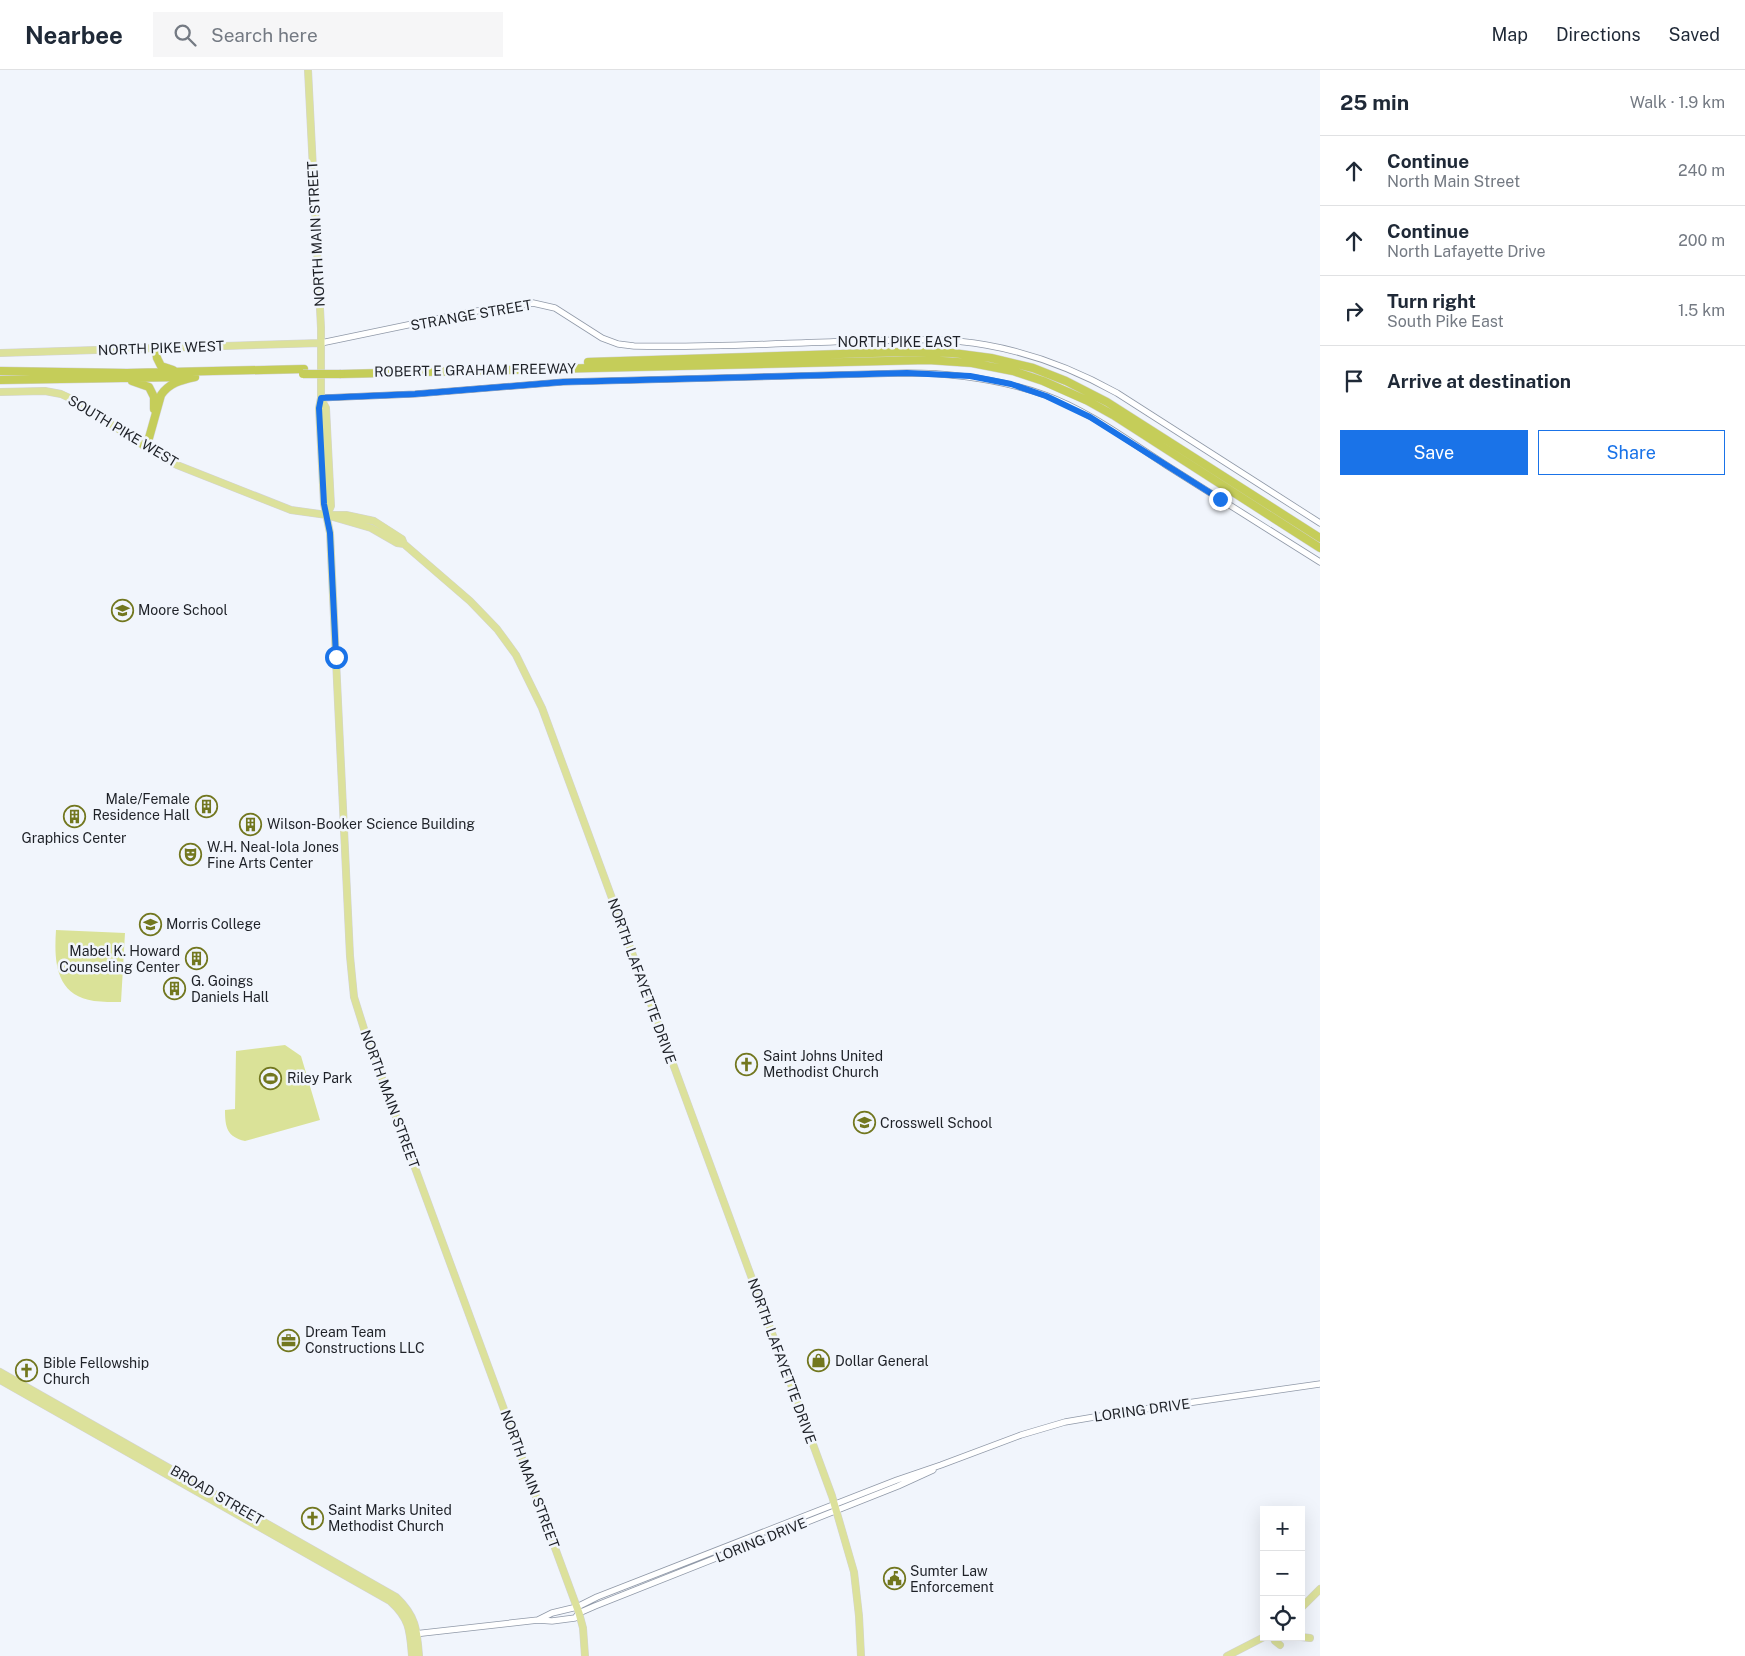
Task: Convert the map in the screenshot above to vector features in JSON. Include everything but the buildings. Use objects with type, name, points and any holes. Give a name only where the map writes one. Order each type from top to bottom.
[{"type":"highway","points":[[156,348],[157,358],[164,368],[194,375]]},
{"type":"highway","name":"ROBERT E GRAHAM FREEWAY","points":[[444,369],[903,352],[953,352],[992,358],[1056,376],[1103,399],[1320,538]]},
{"type":"highway","points":[[126,376],[148,369],[157,358]]},
{"type":"highway","name":"ROBERT E GRAHAM FREEWAY","points":[[0,380],[416,369],[928,360],[968,363],[993,367],[1043,381],[1093,404],[1320,548]]},
{"type":"highway","name":"ROBERT E GRAHAM FREEWAY","points":[[0,371],[126,376]]},
{"type":"highway","points":[[144,446],[149,438],[164,390],[176,382],[194,375]]},
{"type":"highway","points":[[126,376],[149,388],[154,397],[153,426]]},
{"type":"main road","name":"NORTH MAIN STREET","points":[[308,70],[321,343],[321,398]]},
{"type":"main road","name":"NORTH PIKE WEST","points":[[0,353],[321,343]]},
{"type":"main road","name":"SOUTH PIKE WEST","points":[[0,392],[45,391],[62,394],[76,401],[144,446],[177,464],[291,510],[327,515],[371,528],[397,543],[403,541]]},
{"type":"main road","points":[[321,398],[319,408],[324,504],[327,515]]},
{"type":"main road","name":"NORTH MAIN STREET","points":[[327,515],[335,628],[350,956],[354,997],[365,1032],[578,1610],[583,1628],[584,1656]]},
{"type":"main road","name":"NORTH LAFAYETTE DRIVE","points":[[403,541],[490,621],[509,644],[542,708],[835,1507],[854,1572],[861,1656]]},
{"type":"main road","name":"BROAD STREET","points":[[0,1372],[392,1594],[411,1613],[414,1634]]},
{"type":"main road","name":"BROAD STREET","points":[[0,1380],[390,1602],[405,1618],[414,1634]]},
{"type":"main road","points":[[1305,1604],[1320,1589]]},
{"type":"main road","points":[[412,1656],[414,1634]]},
{"type":"main road","points":[[414,1634],[419,1656]]},
{"type":"main road","points":[[1305,1637],[1310,1638]]},
{"type":"main road","points":[[1227,1656],[1260,1639]]},
{"type":"main road","points":[[1276,1641],[1280,1645]]},
{"type":"street","name":"STRANGE STREET","points":[[321,343],[470,312],[532,303],[555,308],[591,333],[610,341],[634,346],[671,346]]},
{"type":"street","name":"NORTH PIKE EAST","points":[[671,346],[931,340],[968,342],[1020,352],[1070,370],[1108,389],[1320,523]]},
{"type":"street","points":[[321,398],[415,394],[583,381],[897,373],[937,373],[970,376],[1004,382],[1028,389],[1063,403],[1090,417],[1320,562]]},
{"type":"street","name":"LORING DRIVE","points":[[578,1610],[835,1507],[912,1481],[941,1465],[1021,1435],[1078,1419],[1320,1384]]},
{"type":"street","points":[[414,1634],[538,1620],[552,1621],[575,1618],[578,1610],[552,1613],[538,1620]]},
{"type":"green space","points":[[56,930],[125,933],[121,1002],[94,1001],[71,992],[64,984],[57,965]]},
{"type":"green space","name":"Riley Park","points":[[285,1045],[301,1056],[320,1120],[245,1141],[234,1137],[228,1130],[225,1110],[235,1109],[236,1051]]},
{"type":"place","name":"Moore School","points":[[122,610]]},
{"type":"place","name":"Male/Female Residence Hall","points":[[206,807]]},
{"type":"place","name":"Graphics Center","points":[[74,816]]},
{"type":"place","name":"Wilson-Booker Science Building","points":[[251,824]]},
{"type":"place","name":"W.H. Neal-Iola Jones Fine Arts Center","points":[[191,855]]},
{"type":"place","name":"Morris College","points":[[150,924]]},
{"type":"place","name":"Mabel K. Howard Counseling Center","points":[[196,959]]},
{"type":"place","name":"G. Goings Daniels Hall","points":[[175,989]]},
{"type":"place","name":"Saint Johns United Methodist Church","points":[[747,1064]]},
{"type":"place","name":"Riley Park","points":[[271,1078]]},
{"type":"place","name":"Crosswell School","points":[[864,1123]]},
{"type":"place","name":"Dream Team Constructions LLC","points":[[289,1340]]},
{"type":"place","name":"Dollar General","points":[[819,1361]]},
{"type":"place","name":"Bible Fellowship Church","points":[[27,1371]]},
{"type":"place","name":"Saint Marks United Methodist Church","points":[[312,1518]]},
{"type":"place","name":"Sumter Law Enforcement","points":[[894,1579]]},
{"type":"route","points":[[336,657],[330,533],[324,504],[319,408],[321,398],[415,394],[563,382],[907,373],[954,374],[1011,384],[1063,403],[1111,429],[1220,499]]}]
